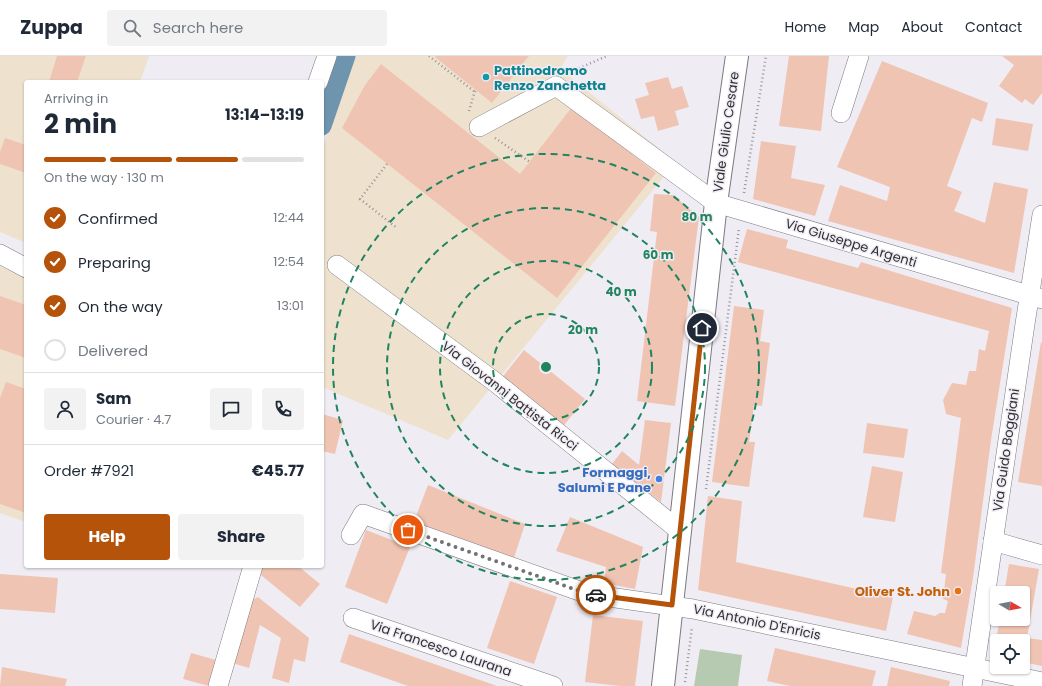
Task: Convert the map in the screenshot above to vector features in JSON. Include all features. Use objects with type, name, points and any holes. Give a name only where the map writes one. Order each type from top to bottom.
[{"type":"main road","name":"Viale Giulio Cesare","points":[[663,686],[716,202],[737,56]]},
{"type":"street","points":[[319,80],[327,56]]},
{"type":"street","points":[[841,113],[859,56]]},
{"type":"street","points":[[479,127],[556,86]]},
{"type":"street","name":"Via Giuseppe Argenti","points":[[556,86],[716,202],[1035,298]]},
{"type":"street","name":"Via Guido Boggiani","points":[[973,677],[993,541],[1035,298],[1042,215]]},
{"type":"street","points":[[0,254],[24,267]]},
{"type":"street","name":"Via Giovanni Battista Ricci","points":[[337,265],[495,382],[680,531]]},
{"type":"street","name":"Via Antonio D'Enricis","points":[[351,535],[363,514],[588,594],[672,605],[973,677],[1042,682]]},
{"type":"street","points":[[993,541],[1042,555]]},
{"type":"street","points":[[218,686],[252,568]]},
{"type":"street","name":"Via Francesco Laurana","points":[[353,618],[553,686]]},
{"type":"path","points":[[430,56],[475,92]]},
{"type":"path","points":[[556,86],[566,73],[607,56]]},
{"type":"path","points":[[743,197],[766,56]]},
{"type":"path","points":[[479,127],[530,162]]},
{"type":"path","points":[[387,164],[360,200],[397,228]]},
{"type":"path","points":[[706,495],[740,221]]},
{"type":"path","points":[[685,686],[692,626]]},
{"type":"shaded area","points":[[0,56],[149,56],[141,80],[24,80],[24,242],[0,232]]},
{"type":"shaded area","points":[[354,56],[568,56],[560,69],[676,162],[448,440],[324,388],[324,144]]},
{"type":"shaded area","points":[[0,266],[24,278],[24,521],[0,513]]},
{"type":"green space","points":[[700,649],[742,655],[738,686],[694,686]]},
{"type":"building","points":[[57,56],[86,56],[78,80],[50,80]]},
{"type":"building","name":"Pattinodromo Renzo Zanchetta","points":[[529,56],[492,103],[435,57]]},
{"type":"building","points":[[789,56],[829,56],[821,131],[779,126]]},
{"type":"building","points":[[1002,56],[1042,56],[1042,93],[1033,105],[1025,99],[1022,103],[999,86],[1014,65]]},
{"type":"building","points":[[882,61],[988,103],[982,122],[972,118],[947,186],[962,192],[954,211],[985,223],[994,182],[1028,189],[1014,273],[828,221],[840,185],[887,201],[890,187],[837,167]]},
{"type":"building","points":[[381,64],[520,174],[572,107],[656,173],[557,298],[342,128],[365,85]]},
{"type":"building","points":[[668,77],[672,89],[682,86],[689,107],[675,111],[679,125],[658,131],[654,116],[641,119],[635,99],[649,95],[645,83]]},
{"type":"building","points":[[996,118],[1033,124],[1028,151],[992,145]]},
{"type":"building","points":[[5,138],[24,144],[24,172],[0,164],[0,152]]},
{"type":"building","points":[[761,141],[796,146],[791,178],[825,185],[815,216],[753,199]]},
{"type":"building","points":[[654,194],[673,195],[699,217],[675,406],[637,401],[657,232],[650,231]]},
{"type":"building","points":[[747,229],[788,240],[786,248],[858,268],[861,262],[1012,308],[991,440],[973,578],[961,648],[907,634],[914,611],[935,616],[940,613],[945,613],[948,601],[943,599],[946,574],[941,573],[961,418],[946,414],[943,400],[952,383],[966,385],[969,371],[976,371],[979,349],[985,351],[989,331],[738,262]]},
{"type":"building","points":[[0,296],[24,304],[24,357],[0,349]]},
{"type":"building","points":[[734,306],[764,310],[760,341],[770,343],[762,406],[754,405],[749,442],[755,442],[749,487],[712,482]]},
{"type":"building","points":[[1041,342],[1042,343],[1042,486],[1018,482]]},
{"type":"building","points":[[524,350],[585,399],[561,429],[500,380]]},
{"type":"building","points":[[6,382],[24,388],[24,512],[0,504],[0,398]]},
{"type":"building","points":[[324,415],[343,420],[335,454],[324,451]]},
{"type":"building","points":[[645,420],[671,423],[661,502],[612,464],[622,451],[639,465]]},
{"type":"building","points":[[867,423],[908,429],[904,458],[863,453]]},
{"type":"building","points":[[872,466],[903,472],[895,522],[863,517]]},
{"type":"building","points":[[428,485],[525,524],[513,561],[413,524]]},
{"type":"building","points":[[708,496],[742,501],[736,562],[893,597],[886,631],[698,590]]},
{"type":"building","points":[[570,517],[643,547],[635,589],[604,583],[606,567],[556,551]]},
{"type":"building","points":[[366,530],[410,547],[387,604],[345,587]]},
{"type":"building","points":[[1009,564],[1039,569],[1030,621],[1030,586],[1005,586]]},
{"type":"building","points":[[258,568],[300,568],[320,584],[300,607],[256,571]]},
{"type":"building","points":[[0,574],[58,578],[55,613],[0,609]]},
{"type":"building","points":[[510,581],[557,597],[534,664],[487,648]]},
{"type":"building","points":[[258,597],[309,638],[305,662],[294,659],[289,683],[272,678],[281,638],[260,625],[249,668],[229,662],[246,603]]},
{"type":"building","points":[[593,615],[643,621],[635,686],[585,682]]},
{"type":"building","points":[[999,626],[1029,626],[1028,634],[997,634]]},
{"type":"building","points":[[349,634],[497,686],[408,686],[340,662]]},
{"type":"building","points":[[1030,638],[1042,640],[1042,666],[1030,663]]},
{"type":"building","points":[[775,648],[876,671],[872,686],[790,686],[767,681]]},
{"type":"building","points":[[191,653],[216,660],[209,686],[183,679]]},
{"type":"building","points":[[2,667],[67,679],[65,686],[0,686]]},
{"type":"building","points":[[891,667],[950,681],[949,686],[887,686]]},
{"type":"waterway","points":[[324,120],[346,56]]},
{"type":"way so far","points":[[408,530],[588,594],[596,595]]},
{"type":"place","name":"Pattinodromo Renzo Zanchetta","points":[[486,77]]},
{"type":"place","name":"Formaggi, Salumi E Pane","points":[[659,479]]},
{"type":"place","name":"Oliver St. John","points":[[958,591]]},
{"type":"route","points":[[596,595],[672,605],[702,328]]}]
